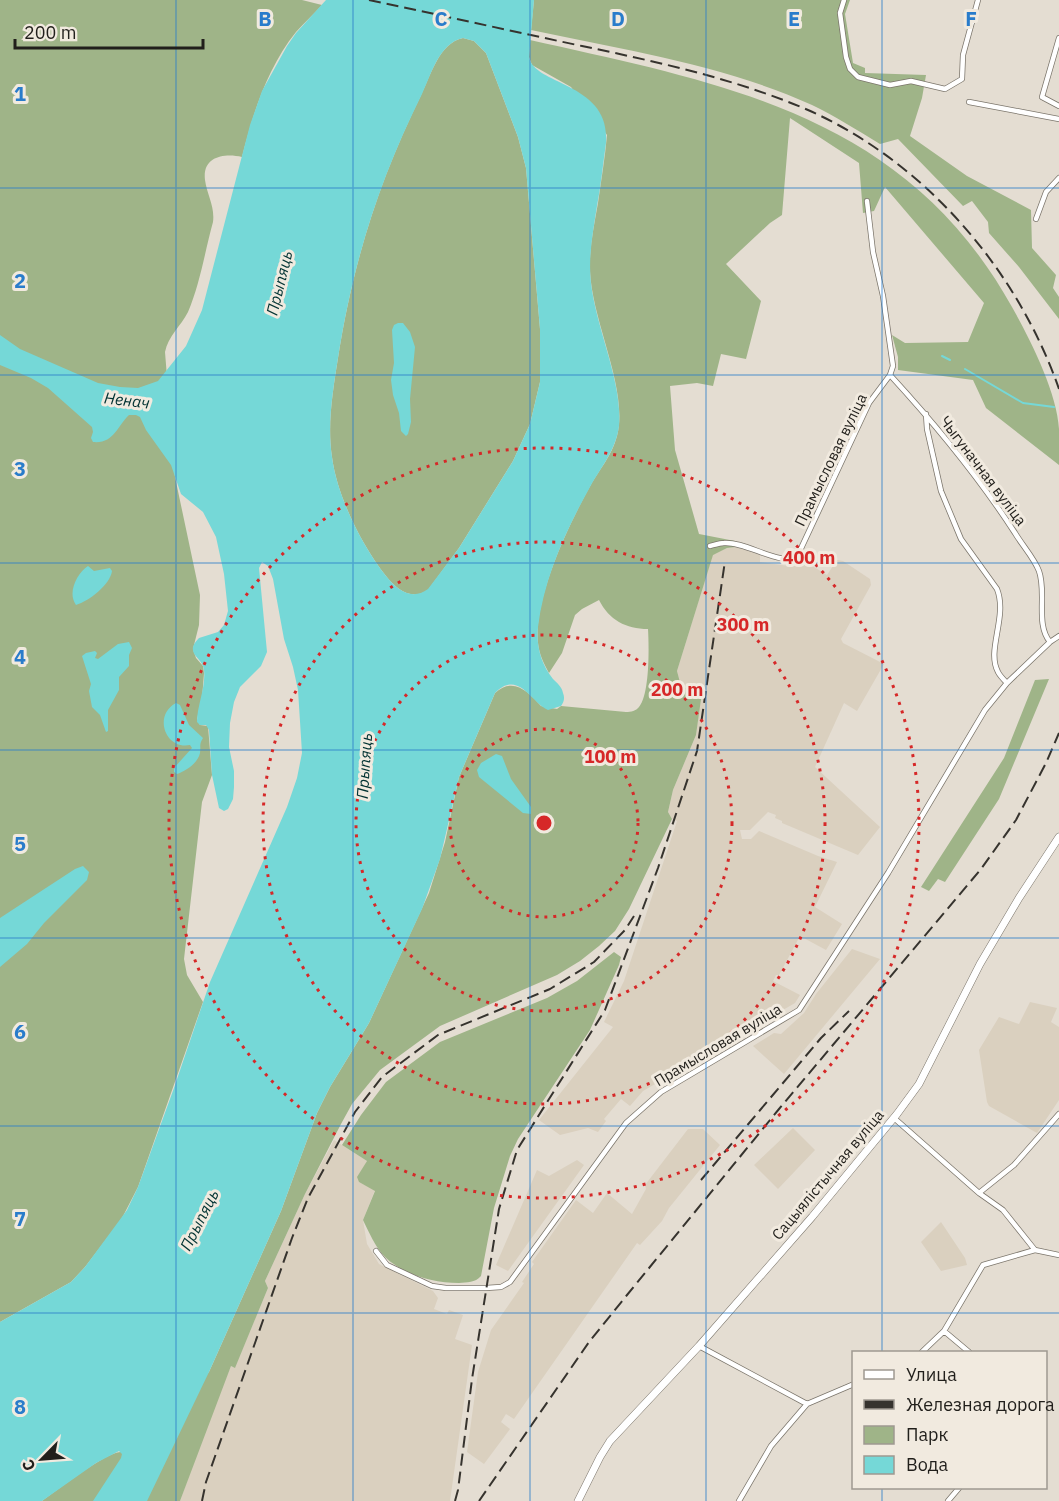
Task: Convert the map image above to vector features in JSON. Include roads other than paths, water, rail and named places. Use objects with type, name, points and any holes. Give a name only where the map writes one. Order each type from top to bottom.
[{"type":"street","points":[[844,0],[840,12],[846,57],[850,69],[858,77],[890,85],[911,81],[945,89],[962,79],[963,55],[978,0]]},
{"type":"street","points":[[1059,38],[1042,97],[1059,106]]},
{"type":"street","points":[[969,102],[1059,120]]},
{"type":"street","points":[[1035,219],[1046,192],[1059,178]]},
{"type":"street","points":[[867,201],[873,252],[893,359],[890,375]]},
{"type":"street","name":"Чыгуначная вуліца","points":[[890,375],[926,414],[993,500],[1039,570],[1045,637],[1050,642]]},
{"type":"street","name":"Прамысловая вуліца","points":[[710,546],[724,543],[737,544],[786,559],[793,559],[799,554],[869,403],[890,375]]},
{"type":"street","name":"Чыгуначная вуліца","points":[[926,414],[927,429],[941,491],[961,539],[1000,596],[1001,620],[995,646],[995,664],[998,673],[1007,683]]},
{"type":"street","name":"Прамысловая вуліца","points":[[376,1251],[387,1265],[432,1286],[486,1288],[501,1287],[510,1282],[626,1123],[661,1092],[799,1010],[888,873],[985,710],[1007,683],[1059,636]]},
{"type":"street","name":"Сацыялістычная вуліца","points":[[578,1501],[610,1441],[699,1346],[820,1208],[919,1084],[980,964],[1059,837]]},
{"type":"street","points":[[979,1194],[1014,1165],[1059,1114]]},
{"type":"street","points":[[894,1118],[979,1194],[1004,1210],[1035,1250]]},
{"type":"street","points":[[924,1351],[944,1331],[983,1264],[1035,1250],[1059,1255]]},
{"type":"street","points":[[944,1331],[967,1351]]},
{"type":"street","points":[[699,1346],[807,1404]]},
{"type":"street","points":[[739,1501],[771,1446],[807,1404],[852,1385]]},
{"type":"street","points":[[948,1501],[958,1489]]},
{"type":"water","points":[[326,0],[534,0],[529,57],[534,67],[585,97],[597,108],[604,123],[606,143],[591,245],[590,273],[598,318],[617,392],[619,426],[611,451],[581,503],[565,537],[545,590],[541,609],[538,627],[540,654],[545,667],[562,689],[564,700],[561,706],[548,710],[518,686],[503,687],[495,693],[459,777],[440,859],[422,909],[369,1023],[317,1113],[281,1211],[209,1372],[147,1501],[93,1501],[121,1458],[122,1454],[119,1451],[96,1463],[42,1501],[0,1501],[0,1322],[71,1282],[85,1267],[127,1210],[138,1187],[210,982],[287,807],[297,778],[302,753],[298,690],[284,639],[273,579],[268,566],[262,562],[259,568],[267,652],[261,666],[240,687],[234,702],[229,747],[234,771],[233,799],[228,809],[224,811],[219,808],[212,775],[209,730],[206,725],[200,725],[197,722],[204,670],[193,652],[199,638],[218,632],[224,625],[228,611],[224,574],[216,537],[203,512],[181,494],[171,465],[146,430],[140,417],[129,415],[106,440],[93,442],[92,427],[48,388],[0,365],[0,335],[20,349],[98,383],[138,388],[158,381],[186,346],[202,310],[250,125],[262,91],[296,33]],"holes":[[[463,38],[474,41],[486,53],[518,137],[526,168],[540,329],[540,382],[530,424],[513,461],[459,548],[428,589],[411,594],[395,586],[386,576],[368,550],[352,520],[335,472],[330,420],[338,358],[351,288],[380,190],[442,53],[455,41]]]},
{"type":"water","points":[[398,323],[403,323],[410,332],[415,347],[410,399],[411,422],[406,436],[401,431],[391,380],[394,363],[392,330]]},
{"type":"water","points":[[88,566],[94,571],[110,568],[112,571],[107,582],[98,592],[76,605],[73,600],[74,584],[80,573]]},
{"type":"water","points":[[129,642],[132,648],[129,655],[129,666],[119,677],[119,690],[108,710],[108,731],[106,732],[100,715],[92,707],[89,691],[91,684],[82,656],[95,651],[97,653],[95,658],[98,659],[118,644]]},
{"type":"water","points":[[176,703],[180,705],[189,725],[203,738],[197,760],[188,769],[177,774],[174,768],[192,748],[190,745],[174,742],[165,730],[165,715]]},
{"type":"water","points":[[496,754],[502,756],[511,779],[531,807],[531,814],[523,813],[479,777],[477,770],[481,763]]},
{"type":"water","points":[[83,866],[89,872],[87,880],[44,923],[27,944],[0,967],[0,918]]},
{"type":"waterway","points":[[942,356],[950,360]]},
{"type":"waterway","points":[[965,369],[1023,403],[1054,407]]},
{"type":"railway","points":[[369,0],[696,72],[781,99],[851,132],[891,159],[928,189],[962,224],[992,262],[1019,302],[1041,345],[1059,389]]},
{"type":"railway","points":[[455,1501],[499,1209],[517,1150],[605,1010],[658,868],[697,751],[725,561]]},
{"type":"railway","points":[[479,1501],[589,1342],[779,1109],[981,869],[1016,820],[1059,733]]},
{"type":"railway","points":[[202,1501],[206,1482],[292,1238],[308,1198],[355,1112],[382,1077],[438,1035],[550,989],[594,962],[625,930],[634,916]]},
{"type":"railway","points":[[701,1180],[821,1038],[849,1011]]},
{"type":"water label","name":"Прыпяць","points":[[279,283]]},
{"type":"water label","name":"Ненач","points":[[127,400]]},
{"type":"water label","name":"Прыпяць","points":[[364,766]]},
{"type":"water label","name":"Прыпяць","points":[[199,1220]]}]
